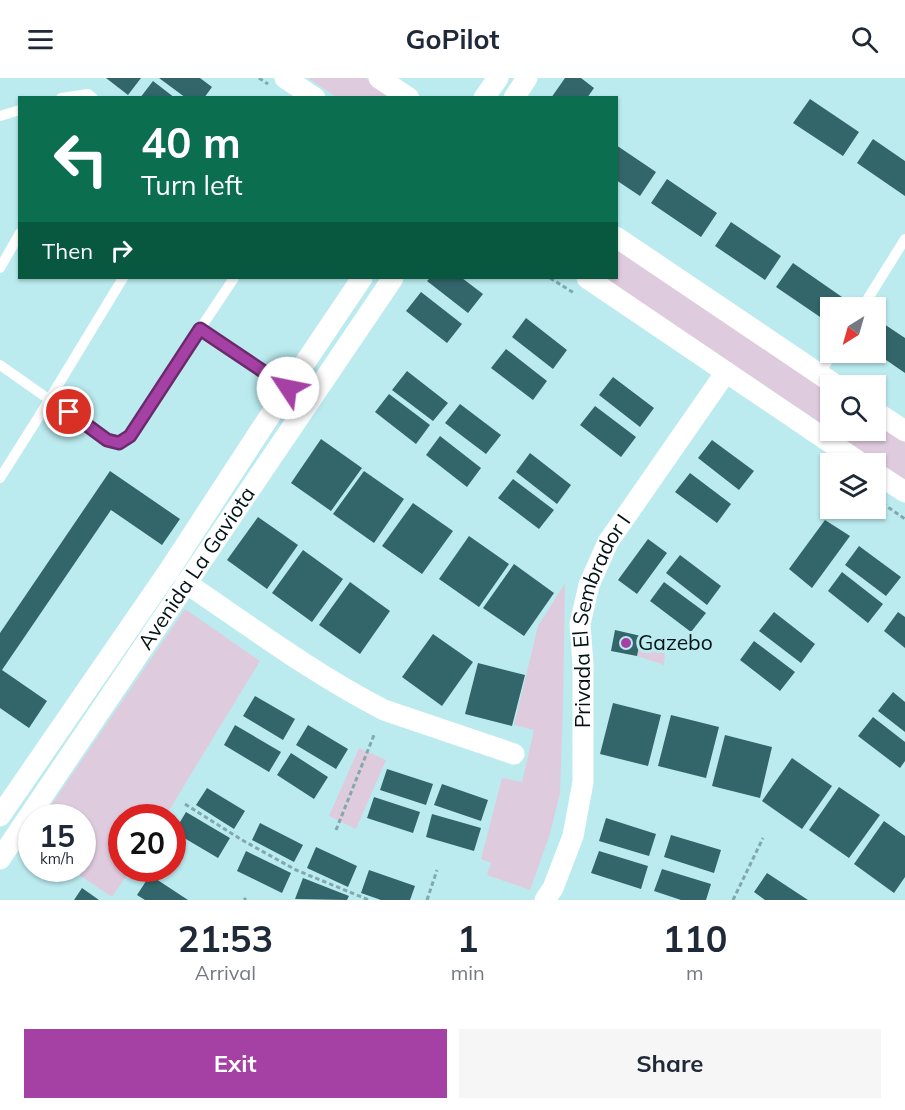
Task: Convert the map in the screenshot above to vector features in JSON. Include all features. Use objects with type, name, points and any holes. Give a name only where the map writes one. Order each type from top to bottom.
[{"type":"street","points":[[285,78],[312,96]]},
{"type":"street","points":[[379,78],[405,96]]},
{"type":"street","points":[[485,96],[498,78]]},
{"type":"street","points":[[515,96],[527,78]]},
{"type":"street","points":[[618,238],[820,374]]},
{"type":"street","name":"Avenida La Gaviota","points":[[0,816],[168,572],[361,279]]},
{"type":"street","name":"Avenida La Gaviota","points":[[0,859],[392,279]]},
{"type":"street","points":[[588,279],[846,453]]},
{"type":"street","name":"Privada El Sembrador I","points":[[545,900],[553,888],[573,836],[583,782],[583,665],[580,624],[588,585],[608,542],[726,372]]},
{"type":"street","points":[[886,419],[905,431]]},
{"type":"street","points":[[886,480],[905,492]]},
{"type":"street","points":[[186,583],[314,670],[384,710],[514,754]]},
{"type":"lane","points":[[74,96],[88,94],[90,96]]},
{"type":"lane","points":[[0,116],[18,111]]},
{"type":"lane","points":[[0,268],[18,236]]},
{"type":"lane","points":[[869,297],[905,239]]},
{"type":"lane","points":[[0,478],[122,279]]},
{"type":"lane","points":[[0,365],[107,440],[119,443],[130,436],[233,279]]},
{"type":"lane","points":[[200,329],[288,388]]},
{"type":"lane","points":[[820,374],[826,363]]},
{"type":"path","points":[[886,506],[905,519]]},
{"type":"path","points":[[336,830],[374,735]]},
{"type":"path","points":[[186,805],[296,870],[369,900]]},
{"type":"path","points":[[733,900],[763,838]]},
{"type":"path","points":[[427,900],[437,870]]},
{"type":"shaded area","points":[[308,78],[365,78],[392,96],[335,96]]},
{"type":"shaded area","points":[[618,249],[820,385],[820,423],[605,279],[618,279]]},
{"type":"shaded area","points":[[886,429],[905,442],[905,480],[886,467],[886,453],[865,453],[847,441],[886,441]]},
{"type":"shaded area","points":[[565,583],[560,793],[550,834],[530,890],[487,875],[491,863],[481,859],[502,778],[522,782],[534,730],[514,725],[538,626]]},
{"type":"shaded area","points":[[185,609],[260,661],[173,804],[108,804],[108,882],[122,882],[112,897],[90,882],[96,882],[96,804],[52,804]]},
{"type":"shaded area","points":[[641,636],[665,653],[664,665],[637,656]]},
{"type":"shaded area","points":[[359,748],[386,760],[356,829],[329,816]]},
{"type":"building","points":[[106,78],[141,78],[128,95]]},
{"type":"building","points":[[159,78],[200,78],[212,87],[205,96],[183,96]]},
{"type":"building","points":[[565,78],[581,78],[594,88],[588,96],[552,96]]},
{"type":"building","points":[[153,81],[172,96],[142,96]]},
{"type":"building","points":[[810,99],[859,132],[843,156],[793,123]]},
{"type":"building","points":[[873,139],[905,161],[905,196],[857,163]]},
{"type":"building","points":[[618,146],[656,172],[640,196],[618,181]]},
{"type":"building","points":[[667,179],[717,213],[701,237],[651,203]]},
{"type":"building","points":[[731,222],[781,256],[765,280],[715,246]]},
{"type":"building","points":[[793,263],[842,297],[820,297],[820,317],[776,287]]},
{"type":"building","points":[[429,279],[463,279],[483,294],[468,313],[427,281]]},
{"type":"building","points":[[421,292],[462,324],[447,343],[406,311]]},
{"type":"building","points":[[526,318],[567,350],[553,369],[512,337]]},
{"type":"building","points":[[886,325],[905,338],[905,373],[886,360]]},
{"type":"building","points":[[506,349],[547,381],[533,400],[491,368]]},
{"type":"building","points":[[407,371],[448,403],[433,421],[392,390]]},
{"type":"building","points":[[613,377],[654,408],[640,427],[599,395]]},
{"type":"building","points":[[389,394],[430,425],[416,444],[375,412]]},
{"type":"building","points":[[460,404],[501,435],[486,454],[445,423]]},
{"type":"building","points":[[595,406],[636,437],[621,457],[580,425]]},
{"type":"building","points":[[440,436],[481,468],[467,487],[426,455]]},
{"type":"building","points":[[321,439],[362,468],[331,511],[291,483]]},
{"type":"building","points":[[712,440],[754,471],[739,490],[698,458]]},
{"type":"building","points":[[530,453],[571,485],[557,504],[516,472]]},
{"type":"building","points":[[110,471],[180,519],[162,545],[111,510],[2,670],[47,701],[29,728],[0,708],[0,633]]},
{"type":"building","points":[[364,471],[404,499],[374,543],[333,514]]},
{"type":"building","points":[[690,473],[731,504],[717,523],[675,492]]},
{"type":"building","points":[[513,479],[554,510],[539,529],[498,498]]},
{"type":"building","points":[[413,503],[453,531],[422,574],[382,546]]},
{"type":"building","points":[[258,517],[298,545],[267,589],[227,560]]},
{"type":"building","points":[[825,520],[850,536],[812,588],[789,569]]},
{"type":"building","points":[[469,536],[509,564],[479,607],[439,579]]},
{"type":"building","points":[[648,539],[667,553],[637,594],[618,580]]},
{"type":"building","points":[[859,546],[901,577],[886,596],[845,565]]},
{"type":"building","points":[[303,550],[343,579],[312,622],[272,593]]},
{"type":"building","points":[[680,555],[721,586],[707,605],[666,573]]},
{"type":"building","points":[[514,564],[554,593],[524,636],[483,608]]},
{"type":"building","points":[[842,572],[883,604],[868,623],[828,591]]},
{"type":"building","points":[[350,582],[390,611],[360,654],[319,625]]},
{"type":"building","points":[[664,582],[706,613],[691,632],[650,601]]},
{"type":"building","points":[[774,612],[815,644],[801,663],[759,631]]},
{"type":"building","points":[[898,612],[905,617],[905,648],[884,631]]},
{"type":"building","name":"Gazebo","points":[[615,630],[641,636],[637,656],[611,651]]},
{"type":"building","points":[[433,634],[473,662],[442,706],[402,677]]},
{"type":"building","points":[[754,641],[795,672],[780,691],[740,660]]},
{"type":"building","points":[[478,663],[525,675],[512,726],[465,714]]},
{"type":"building","points":[[893,692],[905,702],[905,732],[878,711]]},
{"type":"building","points":[[255,696],[295,719],[283,740],[243,716]]},
{"type":"building","points":[[613,703],[661,715],[648,766],[600,754]]},
{"type":"building","points":[[671,715],[719,727],[706,778],[658,766]]},
{"type":"building","points":[[873,717],[905,742],[905,761],[900,768],[858,736]]},
{"type":"building","points":[[235,725],[281,752],[269,772],[224,745]]},
{"type":"building","points":[[308,725],[348,749],[336,769],[296,745]]},
{"type":"building","points":[[725,735],[772,747],[760,798],[712,786]]},
{"type":"building","points":[[291,753],[328,777],[314,799],[277,775]]},
{"type":"building","points":[[792,758],[832,786],[802,829],[762,801]]},
{"type":"building","points":[[387,769],[433,784],[426,805],[380,790]]},
{"type":"building","points":[[442,784],[488,800],[481,821],[434,805]]},
{"type":"building","points":[[839,787],[880,815],[849,858],[809,830]]},
{"type":"building","points":[[207,788],[245,811],[234,829],[196,805]]},
{"type":"building","points":[[374,797],[420,812],[413,833],[367,818]]},
{"type":"building","points":[[186,812],[230,838],[218,858],[186,839]]},
{"type":"building","points":[[432,814],[481,828],[474,851],[426,837]]},
{"type":"building","points":[[606,818],[656,834],[649,856],[599,841]]},
{"type":"building","points":[[884,821],[905,836],[905,877],[894,893],[854,864]]},
{"type":"building","points":[[260,823],[303,845],[294,862],[252,840]]},
{"type":"building","points":[[671,835],[721,850],[714,873],[664,857]]},
{"type":"building","points":[[316,847],[357,866],[348,887],[307,868]]},
{"type":"building","points":[[246,851],[291,873],[282,893],[237,871]]},
{"type":"building","points":[[599,851],[648,866],[641,889],[591,873]]},
{"type":"building","points":[[662,869],[711,884],[706,900],[681,900],[654,891]]},
{"type":"building","points":[[369,870],[415,886],[410,900],[381,900],[361,893]]},
{"type":"building","points":[[767,873],[808,900],[765,900],[754,892]]},
{"type":"building","points":[[303,878],[349,896],[347,900],[295,899]]},
{"type":"building","points":[[145,882],[161,882],[188,900],[145,900],[137,895]]},
{"type":"building","points":[[82,888],[99,900],[74,900]]},
{"type":"place","name":"Gazebo","points":[[626,643]]},
{"type":"route","points":[[69,412],[107,440],[119,443],[130,436],[200,329],[288,388]]}]
